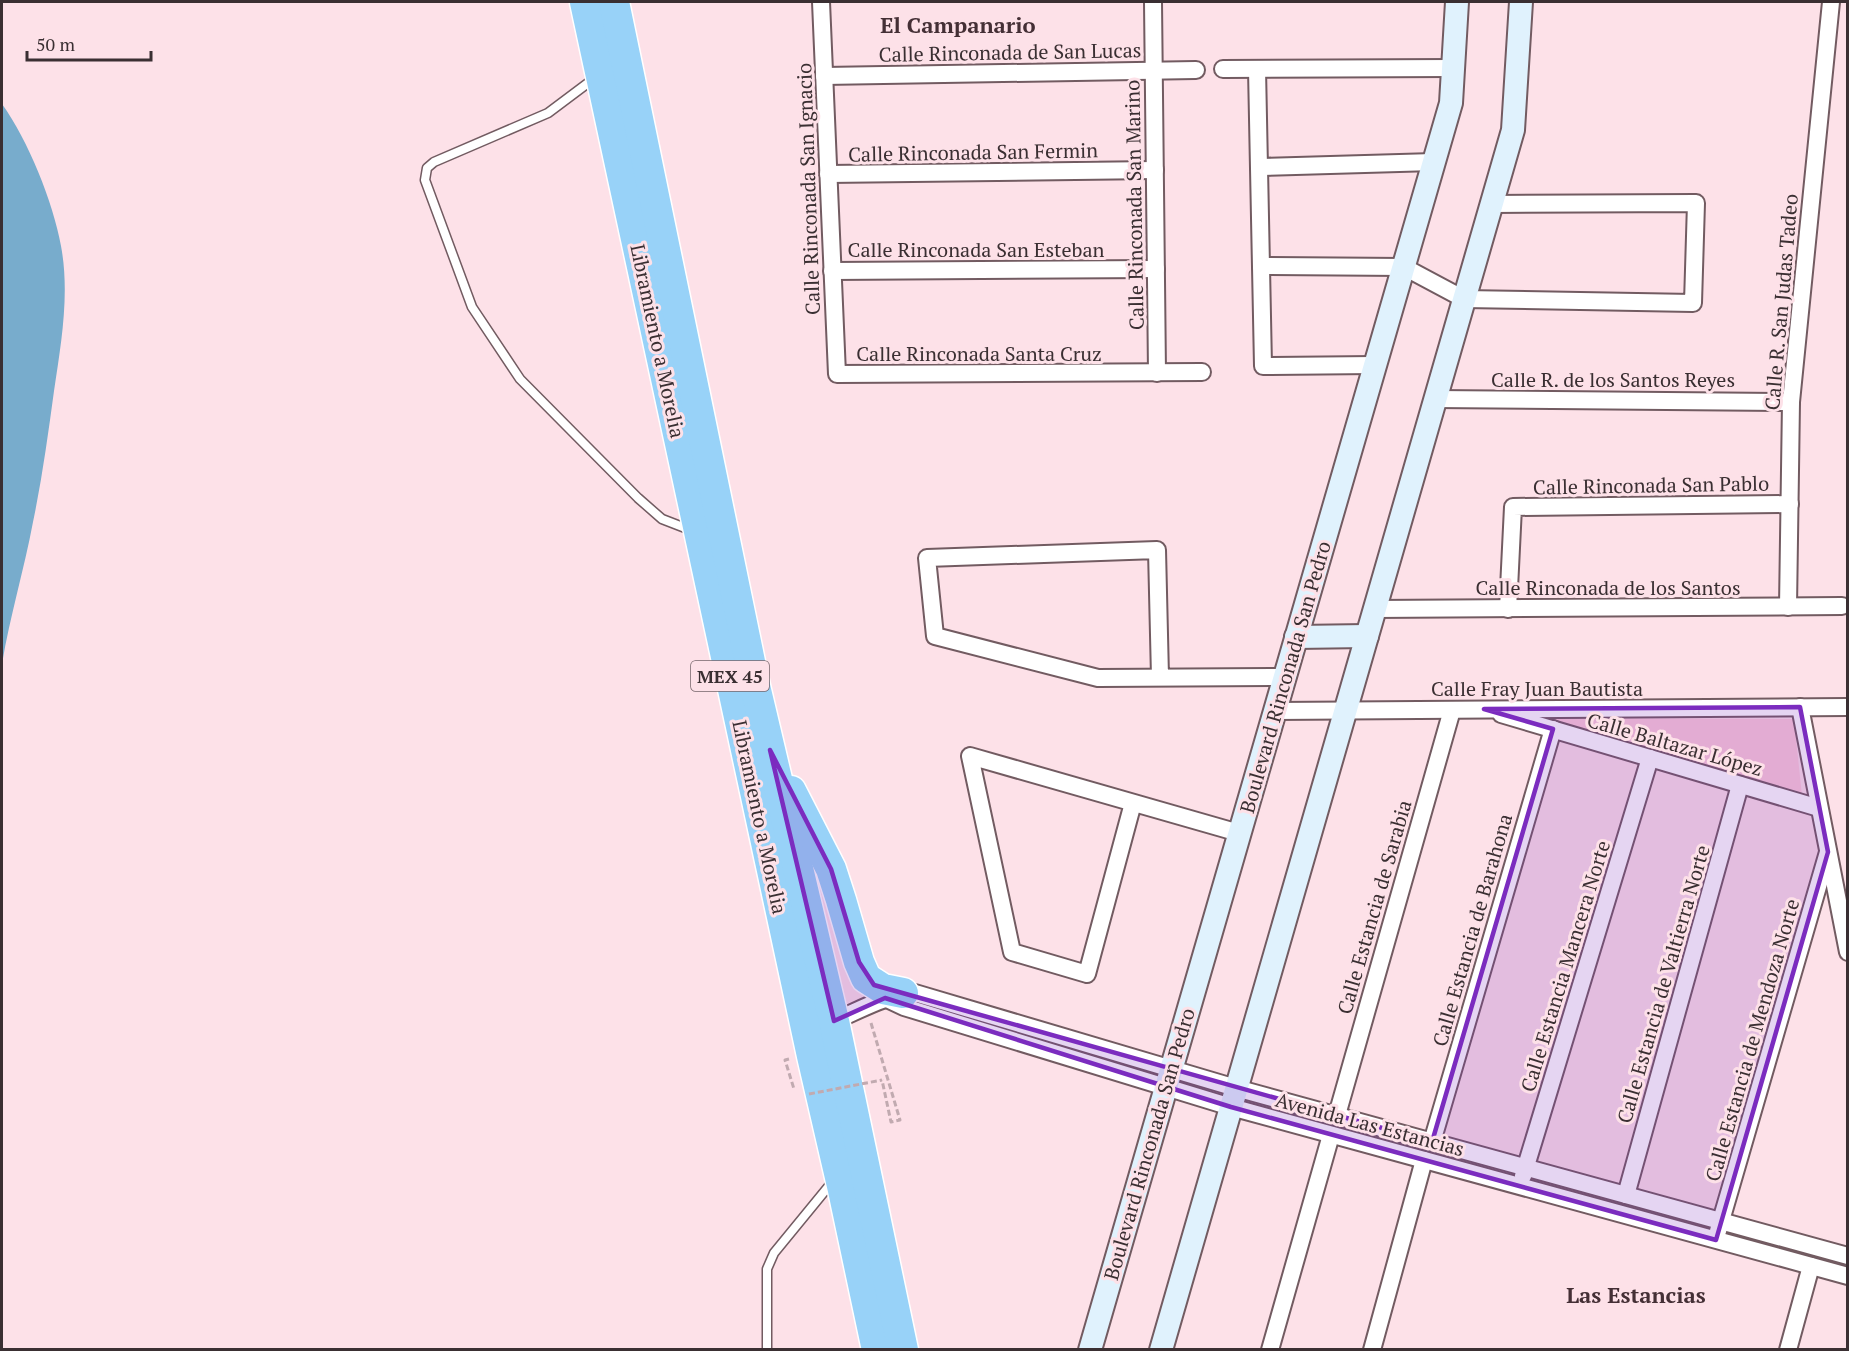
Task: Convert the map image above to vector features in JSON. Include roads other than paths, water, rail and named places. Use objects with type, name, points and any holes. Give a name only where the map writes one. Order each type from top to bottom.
[{"type":"highway","name":"Libramiento a Morelia","points":[[585,2],[809,1045],[877,1350]]},
{"type":"highway","name":"Libramiento a Morelia","points":[[614,2],[755,686],[834,1021],[903,1350]]},
{"type":"highway","points":[[770,750],[831,869],[866,978],[895,996]]},
{"type":"street","name":"Calle Rinconada San Ignacio","points":[[821,2],[837,374]]},
{"type":"street","name":"Calle Rinconada San Marino","points":[[1153,2],[1157,373]]},
{"type":"street","name":"Boulevard Rinconada San Pedro","points":[[1090,1350],[1451,103],[1457,2]]},
{"type":"street","points":[[1161,1350],[1513,130],[1521,2]]},
{"type":"street","name":"Calle R. San Judas Tadeo","points":[[1788,607],[1791,402],[1831,2]]},
{"type":"street","points":[[1223,69],[1454,68]]},
{"type":"street","points":[[1257,69],[1263,366],[1376,365]]},
{"type":"street","name":"Calle Rinconada de San Lucas","points":[[824,76],[1196,70]]},
{"type":"street","points":[[1259,167],[1434,162]]},
{"type":"street","name":"Calle Rinconada San Fermin","points":[[828,174],[1155,170]]},
{"type":"street","points":[[1261,266],[1404,267],[1464,299],[1693,303],[1696,203],[1492,204]]},
{"type":"street","name":"Calle Rinconada San Esteban","points":[[832,271],[1156,269]]},
{"type":"street","name":"Calle Rinconada Santa Cruz","points":[[837,374],[1202,372]]},
{"type":"street","name":"Calle R. de los Santos Reyes","points":[[1435,399],[1791,402]]},
{"type":"street","name":"Calle Rinconada San Pablo","points":[[1508,609],[1513,507],[1790,504]]},
{"type":"street","points":[[1160,677],[1157,550],[927,558],[935,636],[1098,678],[1285,676]]},
{"type":"street","name":"Calle Rinconada de los Santos","points":[[1374,609],[1842,606]]},
{"type":"street","points":[[1296,637],[1367,636]]},
{"type":"street","name":"Calle Fray Juan Bautista","points":[[1275,711],[1848,706]]},
{"type":"street","points":[[1800,707],[1848,952]]},
{"type":"street","name":"Calle Baltazar López","points":[[1484,709],[1820,808]]},
{"type":"street","name":"Calle Estancia de Sarabia","points":[[1336,1115],[1452,710]]},
{"type":"street","name":"Calle Estancia de Barahona","points":[[1432,1142],[1553,729]]},
{"type":"street","points":[[1133,803],[1087,974],[1012,952],[970,756],[1239,833]]},
{"type":"street","name":"Calle Estancia Mancera Norte","points":[[1520,1186],[1650,758]]},
{"type":"street","name":"Calle Estancia de Valtierra Norte","points":[[1626,1195],[1740,785]]},
{"type":"street","name":"Calle Estancia de Mendoza Norte","points":[[1716,1240],[1828,852]]},
{"type":"street","name":"Avenida Las Estancias","points":[[895,996],[915,993],[1168,1078],[1233,1097],[1331,1134],[1848,1276]]},
{"type":"street","points":[[834,1021],[895,996]]},
{"type":"street","name":"Avenida Las Estancias","points":[[1233,1097],[1336,1115],[1848,1256]]},
{"type":"street","points":[[1270,1350],[1331,1134]]},
{"type":"street","points":[[1372,1350],[1424,1160]]},
{"type":"street","points":[[1788,1350],[1811,1266]]},
{"type":"lane","points":[[601,74],[548,113],[434,162],[427,168],[425,180],[472,308],[520,379],[638,498],[662,519],[700,533]]},
{"type":"lane","points":[[767,1350],[767,1269],[774,1253],[839,1174]]},
{"type":"water","points":[[2,104],[21,135],[46,191],[61,246],[65,301],[42,473],[2,664]]},
{"type":"district","name":"El Campanario","points":[[958,24]]},
{"type":"district","name":"Las Estancias","points":[[1636,1294]]}]
